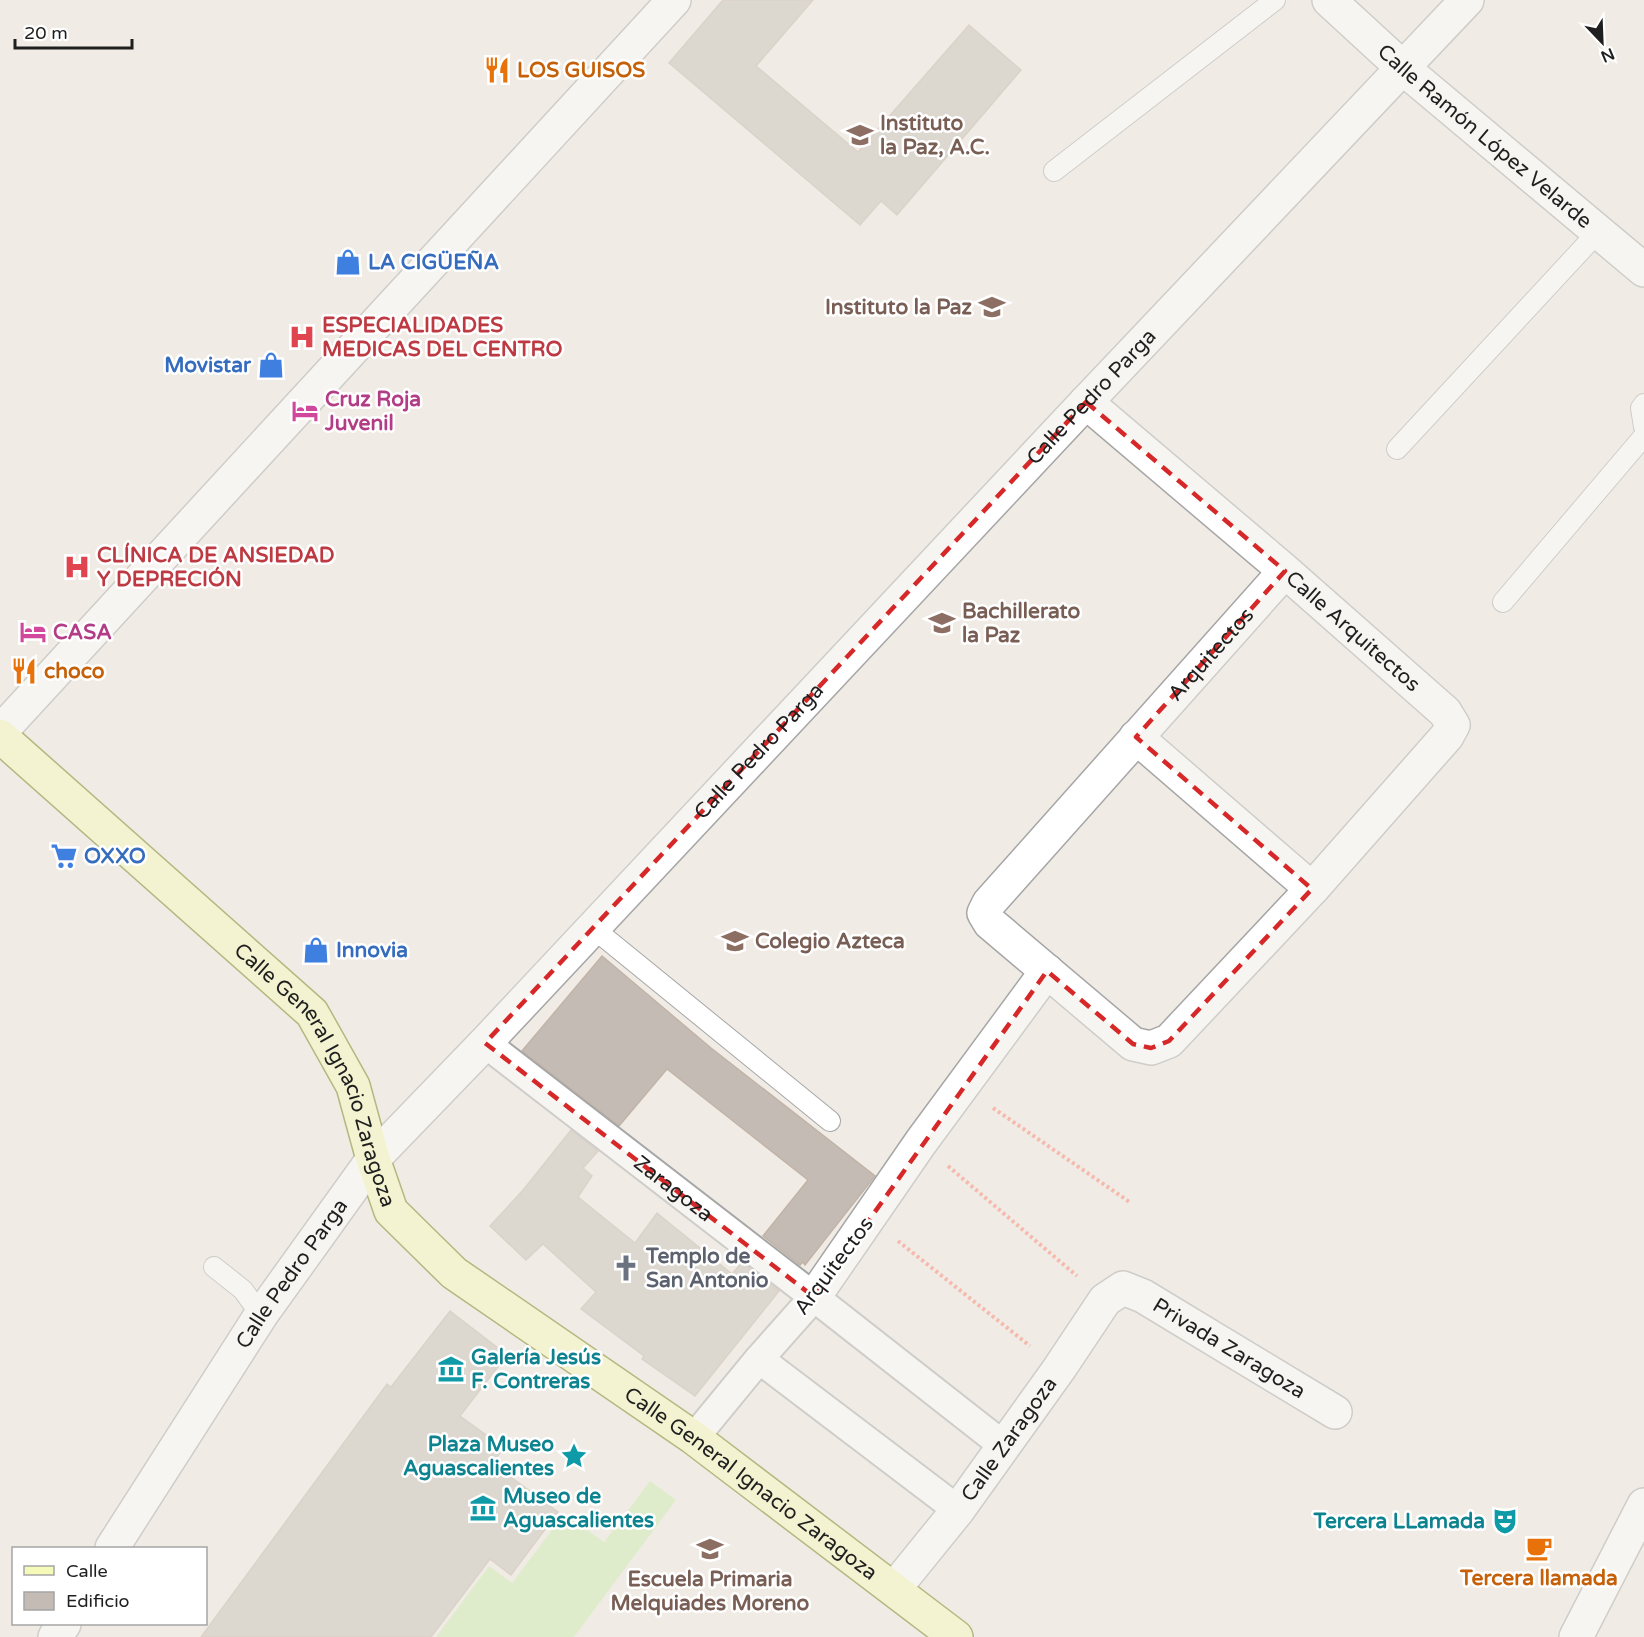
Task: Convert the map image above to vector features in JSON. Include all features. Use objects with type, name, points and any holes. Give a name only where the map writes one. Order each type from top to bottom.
[{"type":"main road","name":"Calle General Ignacio Zaragoza","points":[[0,734],[312,1012],[353,1086],[373,1159],[391,1211],[454,1273],[694,1438],[956,1637]]},
{"type":"street","points":[[0,734],[674,0]]},
{"type":"street","name":"Calle Ramón López Velarde","points":[[1329,0],[1404,69],[1644,270]]},
{"type":"street","name":"Calle Pedro Parga","points":[[113,1547],[261,1315],[373,1159],[485,1043],[1086,402],[1467,0]]},
{"type":"street","name":"Calle Arquitectos","points":[[1047,971],[1132,1044],[1151,1048],[1169,1041],[1312,889],[1447,736],[1453,725],[1445,712],[1086,402]]},
{"type":"street","name":"Arquitectos","points":[[694,1438],[814,1297],[921,1142],[1047,971],[990,923],[984,913],[989,903],[1285,572]]},
{"type":"street","points":[[1136,737],[1312,889]]},
{"type":"street","name":"Zaragoza","points":[[485,1043],[1004,1446]]},
{"type":"street","name":"Calle Zaragoza","points":[[894,1589],[958,1510],[1114,1294]]},
{"type":"street","name":"Privada Zaragoza","points":[[1114,1294],[1143,1296],[1335,1412]]},
{"type":"street","points":[[759,1359],[958,1510]]},
{"type":"street","points":[[1576,1637],[1644,1505]]},
{"type":"lane","points":[[1054,171],[1275,0]]},
{"type":"lane","points":[[1397,449],[1598,232]]},
{"type":"lane","points":[[1644,404],[1641,408],[1644,427]]},
{"type":"lane","points":[[1503,602],[1644,436]]},
{"type":"lane","points":[[593,928],[830,1120]]},
{"type":"lane","points":[[214,1266],[243,1290],[261,1315]]},
{"type":"path","points":[[962,1087],[1131,1203]]},
{"type":"path","points":[[921,1142],[1114,1294]]},
{"type":"path","points":[[870,1218],[1059,1369]]},
{"type":"highlighted area","points":[[1086,402],[1285,571],[1136,737],[1312,889],[1169,1041],[1151,1048],[1133,1044],[1047,971],[814,1297],[485,1043]]},
{"type":"green space","points":[[650,1481],[676,1500],[574,1637],[436,1637],[489,1566],[512,1583],[564,1514],[604,1542]]},
{"type":"building","name":"Instituto la Paz, A.C.","points":[[723,0],[813,0],[756,66],[858,152],[969,25],[1021,70],[897,215],[881,201],[860,225],[669,63]]},
{"type":"building","points":[[602,956],[711,1048],[875,1176],[805,1265],[803,1262],[800,1265],[763,1236],[808,1180],[667,1069],[619,1126],[522,1051]]},
{"type":"building","name":"Templo de San Antonio","points":[[571,1130],[598,1151],[583,1168],[592,1176],[578,1197],[635,1243],[657,1213],[732,1274],[742,1262],[779,1291],[695,1396],[642,1359],[644,1356],[581,1309],[596,1292],[543,1244],[526,1260],[490,1226],[524,1189]]},
{"type":"building","name":"Museo de Aguascalientes","points":[[450,1311],[507,1355],[460,1416],[504,1448],[492,1463],[558,1512],[511,1575],[490,1559],[431,1637],[201,1637],[387,1384],[391,1387]]},
{"type":"place","name":"LOS GUISOS","points":[[497,70]]},
{"type":"place","name":"Instituto la Paz, A.C.","points":[[860,135]]},
{"type":"place","name":"LA CIGÜEÑA","points":[[348,262]]},
{"type":"place","name":"Instituto la Paz","points":[[992,307]]},
{"type":"place","name":"ESPECIALIDADES MEDICAS DEL CENTRO","points":[[302,337]]},
{"type":"place","name":"Movistar","points":[[271,365]]},
{"type":"place","name":"Cruz Roja Juvenil","points":[[305,411]]},
{"type":"place","name":"CLÍNICA DE ANSIEDAD Y DEPRECIÓN","points":[[77,567]]},
{"type":"place","name":"Bachillerato la Paz","points":[[942,623]]},
{"type":"place","name":"CASA","points":[[33,632]]},
{"type":"place","name":"choco","points":[[24,671]]},
{"type":"place","name":"OXXO","points":[[64,856]]},
{"type":"place","name":"Colegio Azteca","points":[[735,941]]},
{"type":"place","name":"Innovia","points":[[316,950]]},
{"type":"place","name":"Templo de San Antonio","points":[[626,1268]]},
{"type":"place","name":"Galería Jesús F. Contreras","points":[[451,1369]]},
{"type":"place","name":"Plaza Museo Aguascalientes","points":[[574,1456]]},
{"type":"place","name":"Museo de Aguascalientes","points":[[483,1508]]},
{"type":"place","name":"Tercera LLamada","points":[[1505,1521]]},
{"type":"place","name":"Tercera llamada","points":[[1539,1548]]},
{"type":"place","name":"Escuela Primaria Melquiades Moreno","points":[[710,1549]]}]
